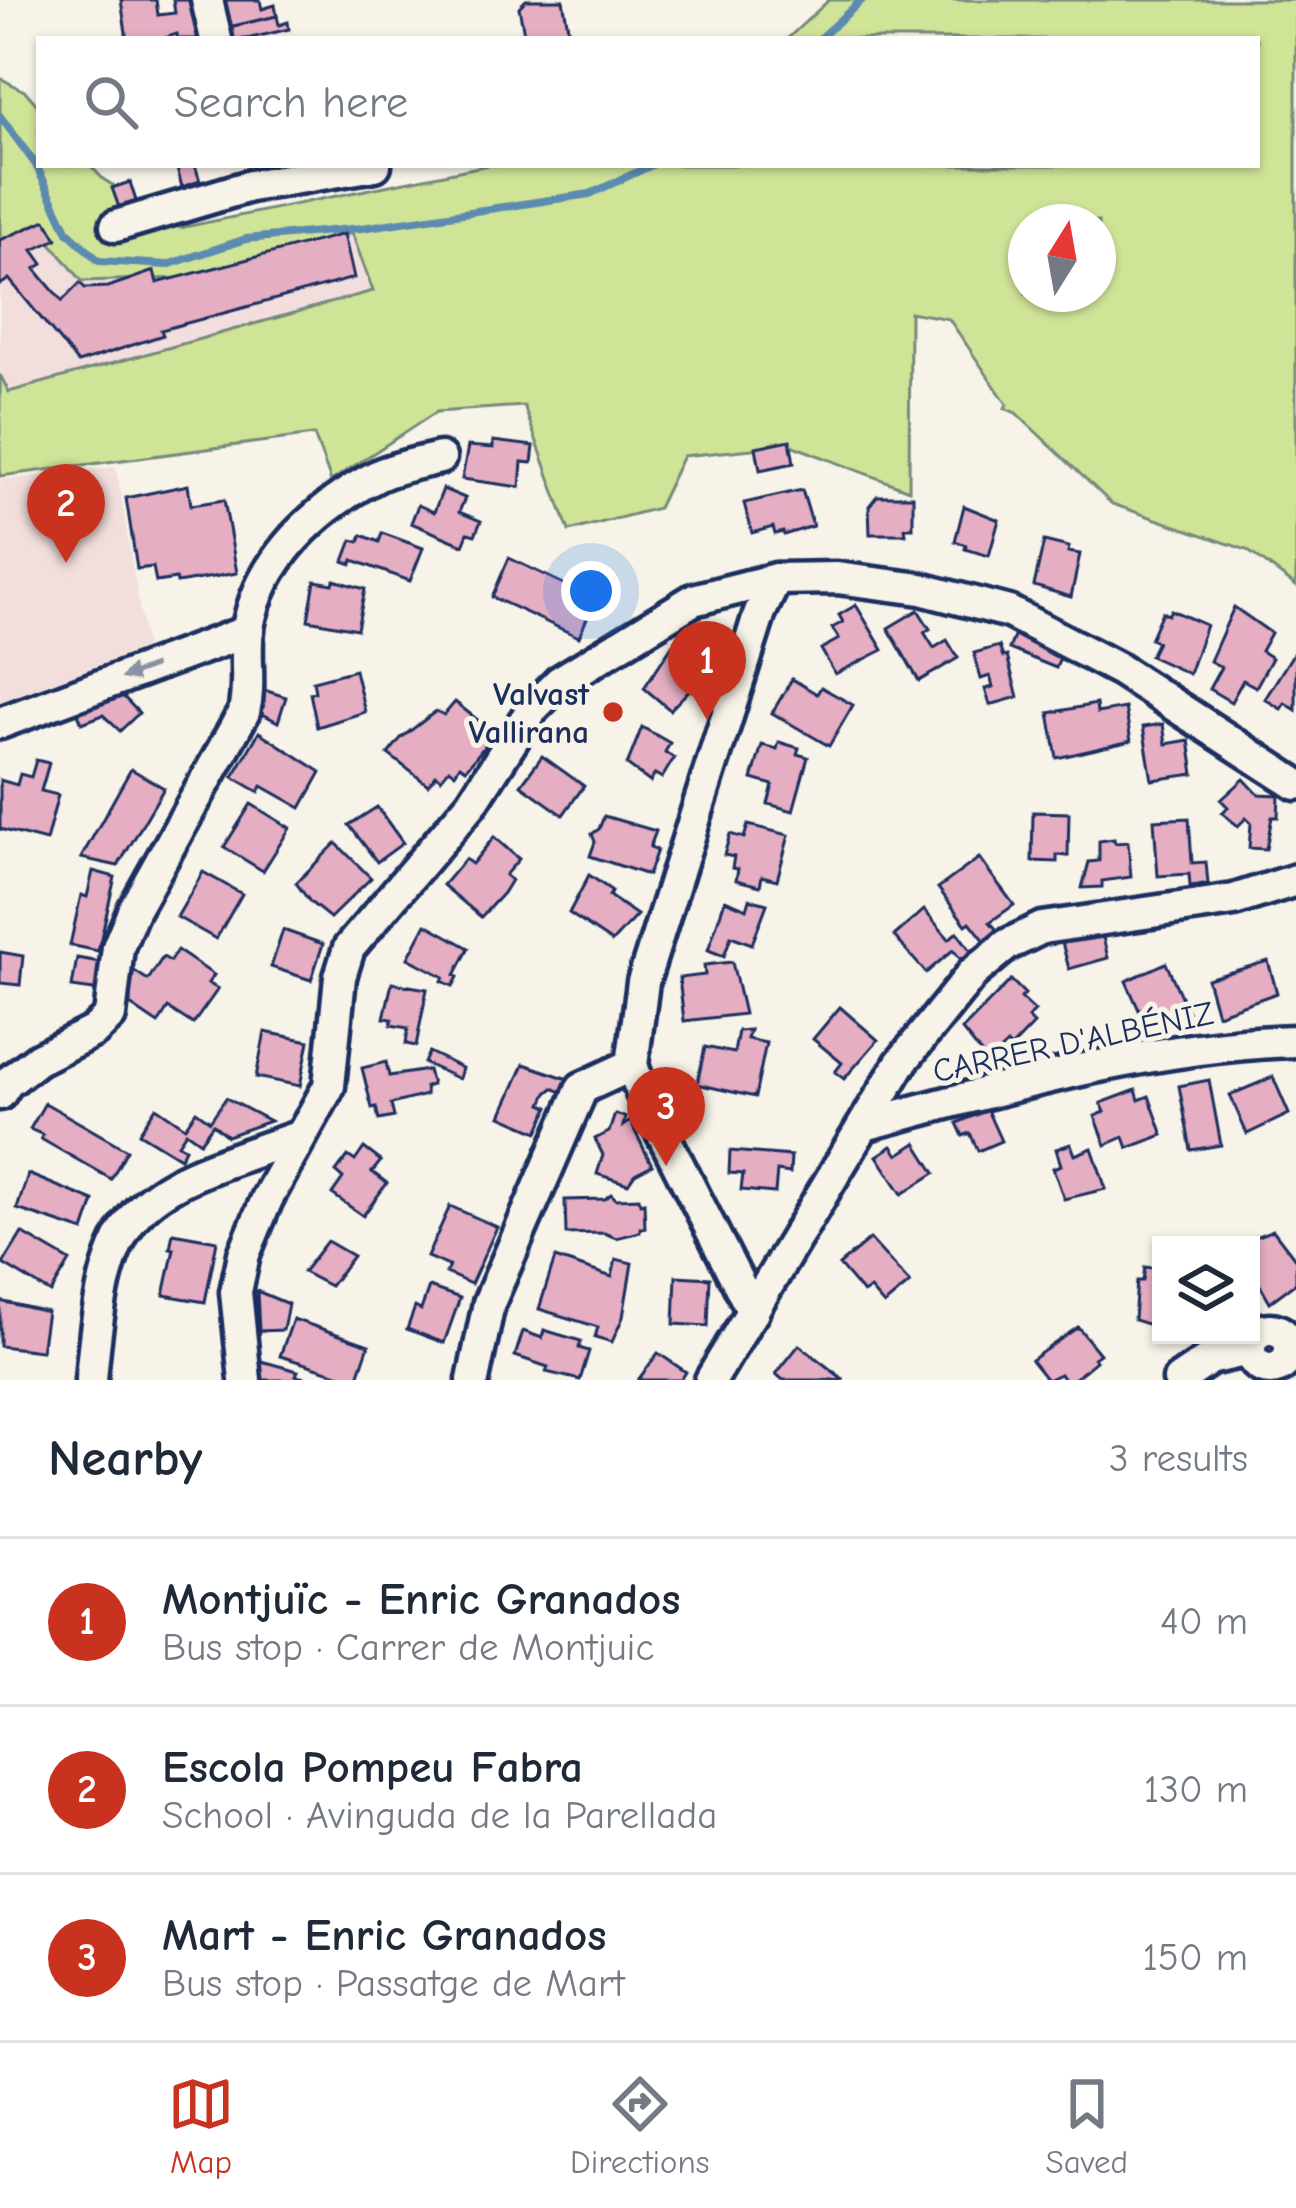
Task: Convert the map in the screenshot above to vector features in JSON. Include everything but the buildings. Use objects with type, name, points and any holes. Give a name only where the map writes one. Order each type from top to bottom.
[{"type":"street","points":[[207,0],[215,36]]},
{"type":"street","points":[[116,226],[248,175],[337,168]]},
{"type":"street","points":[[0,1094],[38,1059],[94,1031],[110,1016],[118,947],[133,911],[244,712],[250,689],[248,632],[260,583],[310,519],[380,474],[440,458]]},
{"type":"street","points":[[244,1380],[236,1292],[244,1254],[267,1199],[329,1086],[340,976],[349,948],[472,803],[532,708],[559,682],[693,600],[776,579],[837,578],[921,589],[1010,613],[1120,670],[1296,784]]},
{"type":"street","points":[[753,1312],[632,1065],[643,982],[760,612],[776,579]]},
{"type":"street","points":[[0,723],[248,632]]},
{"type":"street","points":[[711,1380],[900,1064],[973,973],[1007,945],[1042,928],[1234,900],[1296,880]]},
{"type":"street","name":"CARRER D'ALBÉNIZ","points":[[868,1124],[1116,1064],[1242,1042],[1296,1041]]},
{"type":"street","points":[[473,1380],[489,1303],[582,1088],[632,1065]]},
{"type":"street","points":[[91,1380],[98,1302],[110,1255],[130,1220],[160,1190],[189,1174],[301,1136]]},
{"type":"street","points":[[1178,1380],[1210,1359],[1250,1350],[1254,1336],[1265,1329],[1279,1330],[1283,1356]]},
{"type":"shaded area","points":[[353,233],[373,292],[9,392],[0,375],[0,242],[45,236],[184,278]]},
{"type":"shaded area","points":[[116,467],[146,647],[0,702],[0,480]]},
{"type":"green space","points":[[829,0],[1296,0],[1296,586],[1247,550],[1112,504],[1016,413],[1005,408],[1007,404],[949,319],[910,312],[909,490],[791,445],[683,456],[658,508],[569,531],[524,406],[436,412],[331,481],[314,435],[0,476],[0,375],[9,392],[373,291],[352,233],[184,278],[82,281],[45,236],[0,242],[0,78],[26,92],[36,104],[36,168],[93,168],[180,228],[473,168],[1260,168],[1260,36],[790,36]]},
{"type":"waterway","points":[[822,36],[862,0]]},
{"type":"waterway","points":[[0,116],[36,165]]},
{"type":"waterway","points":[[37,168],[68,232],[99,261],[167,265],[246,239],[362,228],[590,194],[646,168]]},
{"type":"place","name":"Escola Pompeu Fabra","points":[[66,563]]},
{"type":"place","name":"Valvast Vallirana","points":[[613,712]]},
{"type":"place","name":"Montjuïc - Enric Granados","points":[[707,720]]},
{"type":"place","name":"Mart - Enric Granados","points":[[666,1166]]}]
